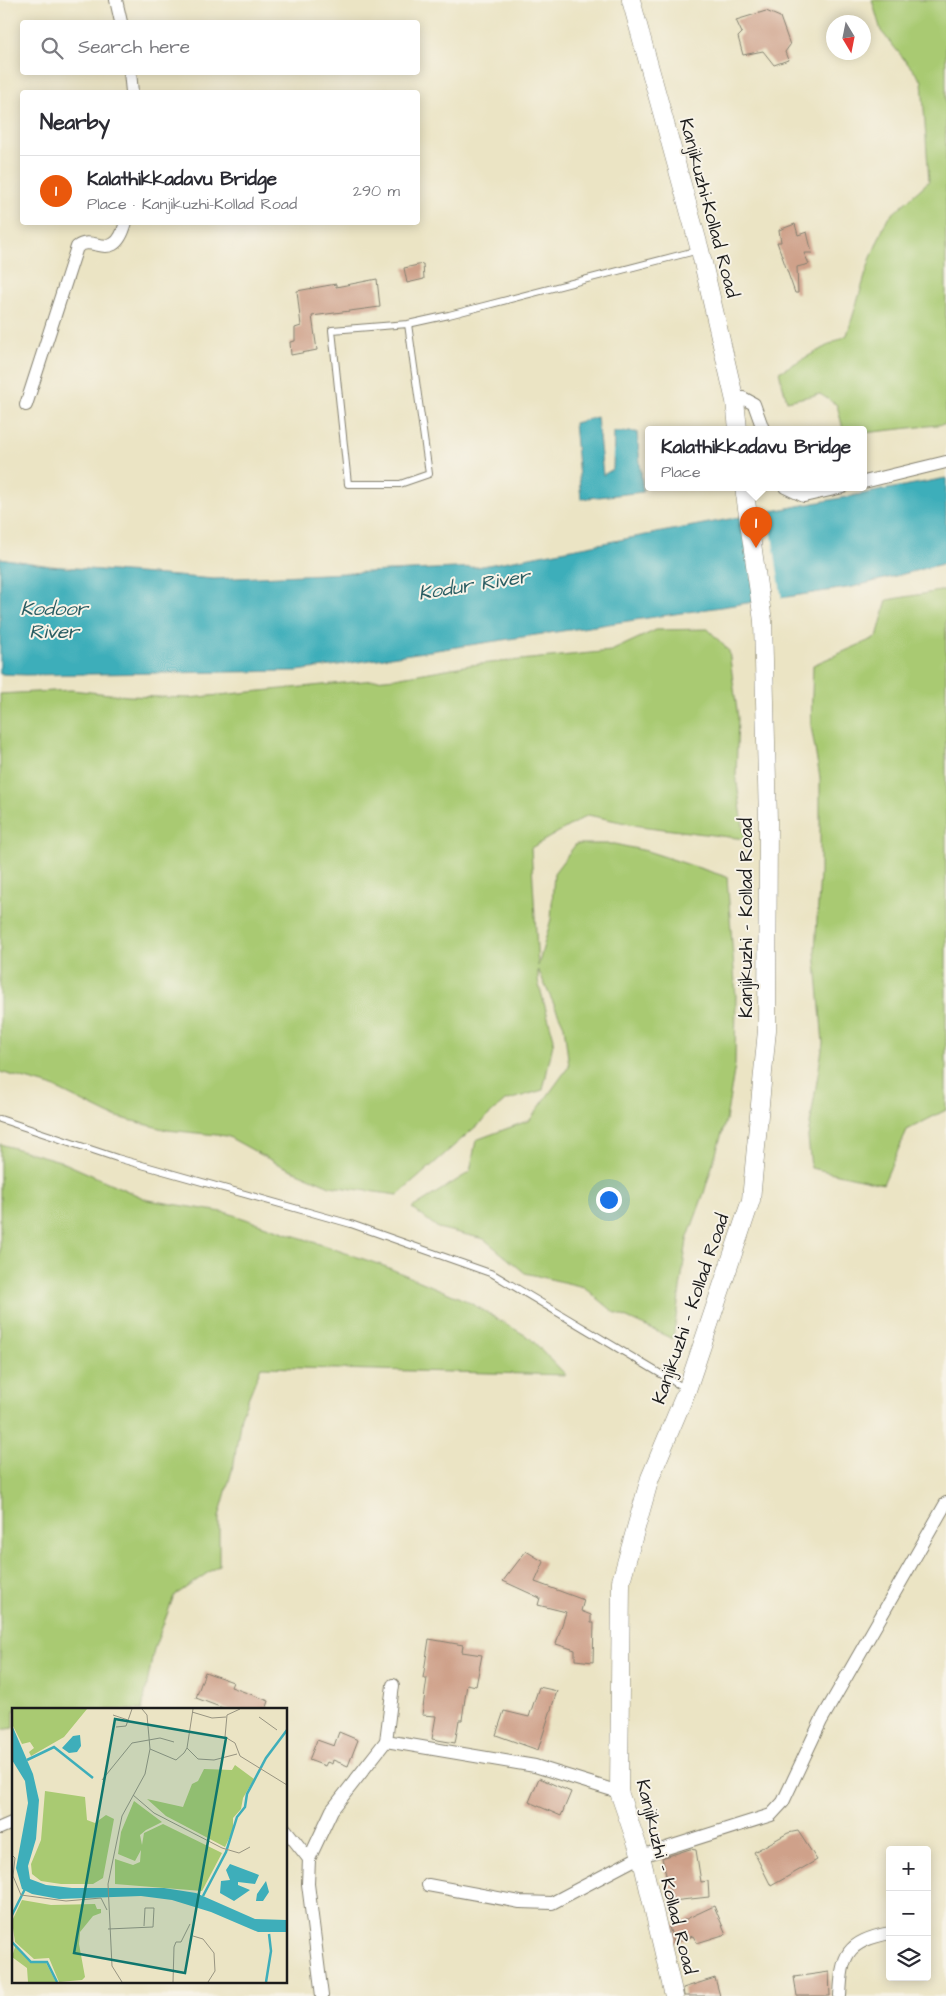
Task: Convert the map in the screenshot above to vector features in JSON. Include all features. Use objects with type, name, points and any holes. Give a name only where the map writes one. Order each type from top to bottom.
[{"type":"main road","name":"Kanjikuzhi-Kollad Road","points":[[630,0],[700,250],[735,401],[738,426]]},
{"type":"main road","name":"Kanjikuzhi - Kollad Road","points":[[674,1996],[640,1856],[619,1792],[621,1580],[650,1478],[687,1390],[751,1200],[768,1030],[768,821],[763,620],[744,491]]},
{"type":"street","points":[[116,0],[121,20]]},
{"type":"street","points":[[130,75],[132,90]]},
{"type":"street","points":[[26,405],[77,247],[87,244],[102,246],[114,244],[122,236],[125,225]]},
{"type":"street","points":[[735,401],[744,398],[754,404],[763,426]]},
{"type":"street","points":[[867,481],[946,462]]},
{"type":"street","points":[[793,491],[804,496],[826,491]]},
{"type":"street","points":[[428,1885],[520,1902],[545,1904],[558,1901],[640,1856],[764,1818],[777,1810],[783,1802],[821,1721],[946,1503]]},
{"type":"street","points":[[322,1996],[308,1884],[309,1859],[332,1810],[386,1741],[393,1685]]},
{"type":"street","points":[[386,1741],[535,1766],[619,1792]]},
{"type":"street","points":[[0,1828],[12,1823]]},
{"type":"street","points":[[288,1833],[309,1859]]},
{"type":"street","points":[[840,1996],[841,1968],[846,1954],[853,1947],[872,1937],[886,1934]]},
{"type":"lane","points":[[408,324],[429,474],[400,484],[348,484],[332,330],[408,324],[700,250]]},
{"type":"lane","points":[[0,1119],[117,1158],[351,1224],[493,1274],[687,1390]]},
{"type":"green space","points":[[872,0],[946,0],[946,424],[867,433],[867,426],[842,426],[837,405],[820,394],[787,401],[779,372],[847,335],[870,260],[887,219],[929,181],[922,81],[881,31]]},
{"type":"green space","points":[[946,590],[946,1110],[907,1130],[883,1184],[811,1168],[808,1137],[823,1043],[815,951],[820,873],[820,778],[811,726],[813,665],[877,637],[887,600]]},
{"type":"green space","points":[[708,629],[729,651],[738,718],[736,776],[745,839],[640,826],[588,815],[531,848],[538,966],[551,919],[554,873],[576,844],[614,844],[647,851],[727,877],[736,996],[735,1065],[726,1120],[704,1193],[687,1240],[673,1339],[614,1312],[584,1287],[525,1273],[484,1239],[438,1228],[412,1208],[470,1172],[476,1140],[530,1120],[569,1066],[564,1026],[538,970],[538,981],[554,1039],[543,1090],[505,1101],[398,1195],[330,1186],[278,1164],[227,1136],[167,1130],[110,1115],[51,1086],[0,1072],[0,694],[71,690],[128,696],[189,698],[395,678],[470,665],[611,651],[656,630]]},
{"type":"green space","points":[[0,1144],[60,1161],[148,1200],[228,1213],[384,1266],[465,1300],[530,1338],[566,1375],[261,1367],[241,1416],[234,1463],[219,1517],[219,1565],[174,1596],[154,1649],[142,1708],[12,1708],[12,1728],[0,1730]]},
{"type":"water","points":[[597,417],[603,475],[613,469],[614,432],[637,432],[643,492],[581,499],[574,423]]},
{"type":"water","name":"Kodoor River","points":[[946,478],[946,563],[853,587],[298,671],[0,674],[0,558],[50,566],[214,579],[477,567]]},
{"type":"pier","points":[[768,510],[782,600],[756,604],[743,515]]},
{"type":"building","points":[[766,11],[780,17],[790,45],[785,52],[788,60],[774,65],[763,51],[743,55],[738,37],[742,33],[736,20]]},
{"type":"building","points":[[795,224],[798,235],[807,232],[812,253],[804,253],[809,264],[797,267],[798,293],[795,293],[777,242],[781,242],[779,230]]},
{"type":"building","points":[[423,264],[424,279],[407,283],[404,268]]},
{"type":"building","points":[[377,279],[380,307],[312,316],[317,350],[291,355],[290,342],[295,341],[295,328],[301,326],[297,291],[336,284],[336,287]]},
{"type":"building","points":[[526,1551],[544,1562],[535,1582],[584,1600],[581,1611],[591,1615],[591,1623],[594,1623],[593,1662],[575,1660],[575,1650],[556,1644],[566,1612],[538,1605],[540,1598],[503,1581]]},
{"type":"building","points":[[429,1639],[463,1645],[462,1652],[482,1655],[476,1686],[467,1684],[462,1720],[459,1720],[455,1743],[432,1739],[436,1716],[422,1715],[427,1678],[423,1678]]},
{"type":"building","points":[[205,1672],[233,1682],[231,1687],[269,1701],[267,1708],[223,1708],[196,1698]]},
{"type":"building","points":[[539,1687],[557,1691],[538,1750],[496,1735],[504,1711],[529,1717]]},
{"type":"building","points":[[339,1732],[358,1740],[348,1766],[333,1760],[332,1764],[327,1762],[325,1766],[309,1760],[317,1740],[334,1746]]},
{"type":"building","points":[[539,1778],[571,1792],[561,1816],[529,1802]]},
{"type":"building","points":[[798,1831],[817,1860],[771,1886],[754,1852],[788,1833]]},
{"type":"building","points":[[690,1849],[696,1850],[701,1882],[708,1881],[709,1897],[672,1901],[662,1858]]},
{"type":"building","points":[[714,1906],[726,1934],[697,1943],[693,1936],[674,1943],[669,1927]]},
{"type":"building","points":[[829,1972],[830,1996],[797,1996],[794,1977]]},
{"type":"building","points":[[715,1978],[720,1996],[684,1996],[683,1988]]},
{"type":"place","name":"Kalathikkadavu Bridge","points":[[756,548]]},
{"type":"water label","name":"Kodur River","points":[[474,585]]}]
